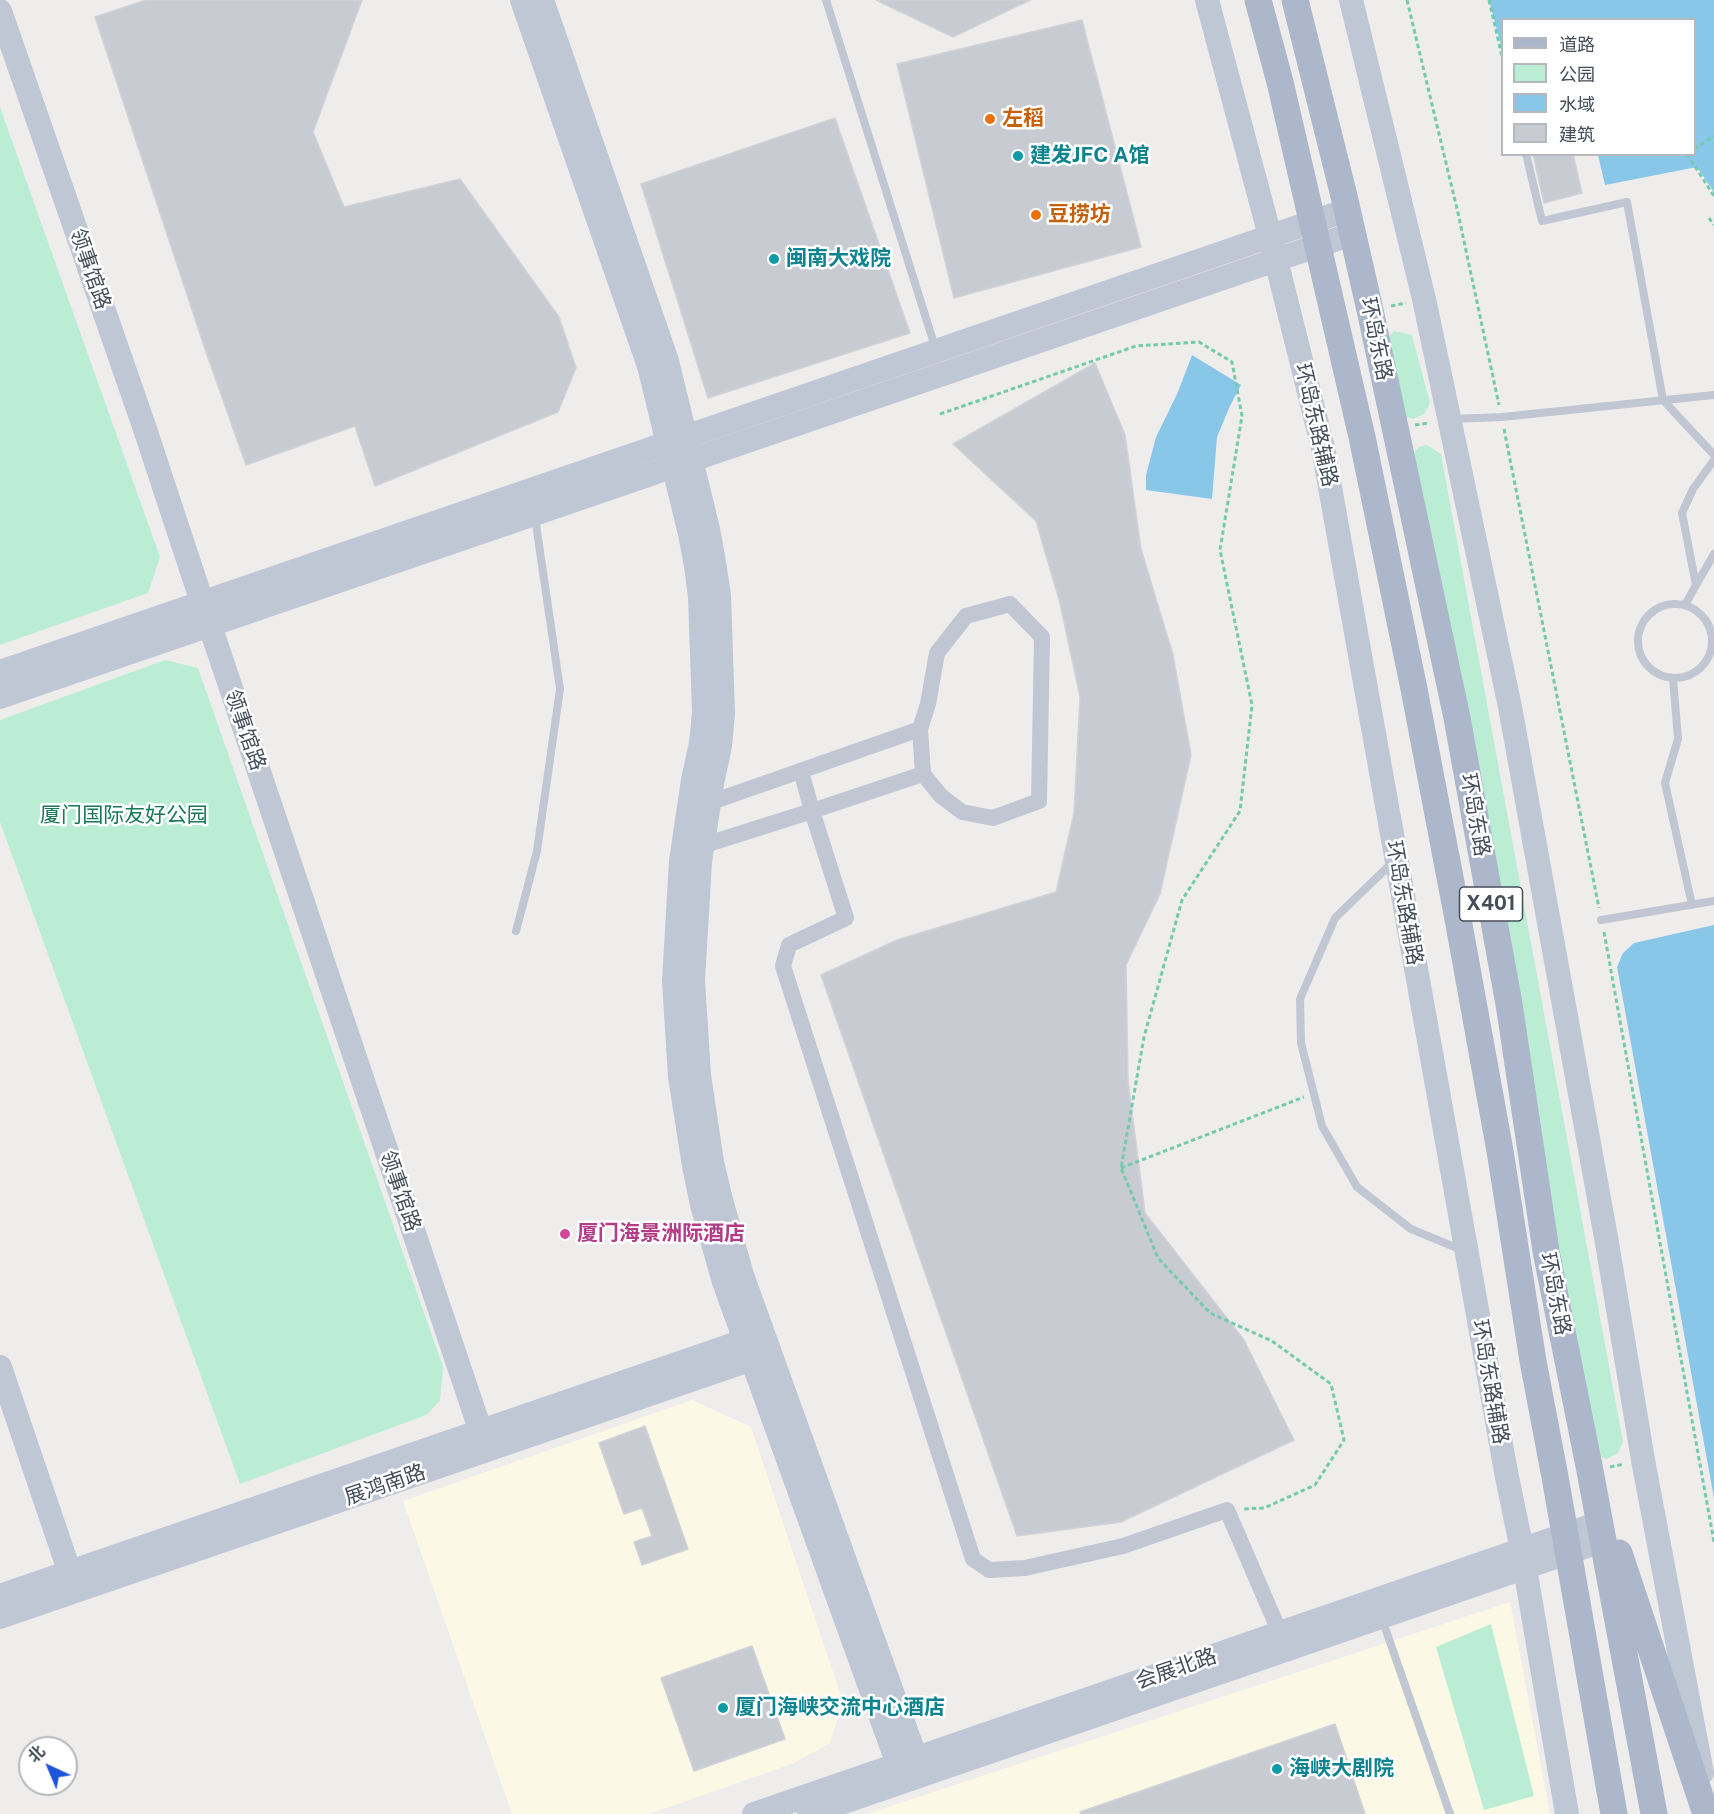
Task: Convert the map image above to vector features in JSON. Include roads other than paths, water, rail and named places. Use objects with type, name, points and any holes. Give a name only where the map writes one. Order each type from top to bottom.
[{"type":"main road","points":[[522,0],[676,440],[682,463],[700,597],[702,638],[704,713],[699,806],[692,849],[695,934],[693,980],[699,1075],[712,1162],[758,1346],[910,1770]]},
{"type":"main road","points":[[542,0],[667,361],[676,440]]},
{"type":"main road","name":"环岛东路辅路","points":[[1207,0],[1270,236],[1323,448],[1567,1814]]},
{"type":"main road","name":"环岛东路","points":[[1258,0],[1280,82],[1362,437],[1412,678],[1500,1151],[1533,1361],[1614,1814]]},
{"type":"main road","name":"环岛东路","points":[[1295,0],[1350,222],[1457,717],[1509,1004],[1546,1251],[1654,1814]]},
{"type":"main road","points":[[1351,0],[1397,186],[1510,707],[1708,1814]]},
{"type":"main road","name":"领事馆路","points":[[0,11],[145,429],[483,1440]]},
{"type":"main road","points":[[0,697],[1276,260],[1315,234],[1350,222]]},
{"type":"main road","points":[[0,672],[1270,236],[1315,234]]},
{"type":"main road","name":"展鸿南路","points":[[0,1617],[73,1581],[758,1346]]},
{"type":"main road","points":[[0,1367],[73,1581]]},
{"type":"main road","points":[[1601,1532],[1617,1548],[1708,1814]]},
{"type":"main road","name":"会展北路","points":[[810,1814],[910,1770],[1280,1633],[1523,1559],[1601,1532]]},
{"type":"main road","name":"会展北路","points":[[754,1814],[910,1770],[1381,1617],[1523,1559]]},
{"type":"main road","name":"展鸿南路","points":[[0,1596],[73,1581]]},
{"type":"main road","points":[[1574,1592],[1610,1584]]},
{"type":"street","points":[[1010,604],[1042,637],[1039,801],[993,818],[962,812],[941,796],[923,774],[921,729],[938,652],[966,616],[1010,604]]},
{"type":"street","points":[[699,806],[921,729]]},
{"type":"street","points":[[801,771],[846,918],[789,945],[783,966],[973,1559],[988,1570],[1025,1568],[1123,1546],[1227,1510],[1280,1633]]},
{"type":"street","points":[[692,849],[923,774]]},
{"type":"lane","points":[[826,0],[936,351]]},
{"type":"lane","points":[[1527,156],[1542,221],[1627,202],[1663,400],[1714,455]]},
{"type":"lane","points":[[1449,419],[1502,417],[1714,395]]},
{"type":"lane","points":[[1696,585],[1682,513],[1693,489],[1714,460]]},
{"type":"lane","points":[[516,931],[537,851],[560,689],[534,514]]},
{"type":"lane","points":[[1685,605],[1714,554]]},
{"type":"lane","points":[[1673,603],[1696,610],[1705,618],[1711,629],[1712,641],[1710,653],[1696,672],[1685,677],[1672,678],[1660,675],[1642,659],[1638,647],[1638,634],[1642,623],[1650,613],[1673,603]]},
{"type":"lane","points":[[1672,678],[1678,739],[1665,783],[1692,905]]},
{"type":"lane","points":[[1396,859],[1335,918],[1300,999],[1300,1043],[1322,1126],[1357,1187],[1411,1228],[1466,1252]]},
{"type":"lane","points":[[1601,920],[1714,901]]},
{"type":"lane","points":[[1381,1617],[1450,1814]]},
{"type":"water","points":[[1489,0],[1714,0],[1714,192],[1697,167],[1605,185],[1598,156],[1696,156],[1696,18],[1501,18],[1501,45]]},
{"type":"water","points":[[1192,355],[1241,385],[1217,437],[1212,499],[1146,490],[1146,475],[1156,437],[1178,392]]},
{"type":"water","points":[[1714,925],[1714,1498],[1617,967],[1623,953],[1634,943]]},
{"type":"place","name":"左稻","points":[[990,119]]},
{"type":"place","name":"建发JFC A馆","points":[[1018,156]]},
{"type":"place","name":"豆捞坊","points":[[1036,215]]},
{"type":"place","name":"闽南大戏院","points":[[774,259]]},
{"type":"place","name":"厦门海景洲际酒店","points":[[565,1234]]},
{"type":"place","name":"厦门海峡交流中心酒店","points":[[723,1708]]},
{"type":"place","name":"海峡大剧院","points":[[1277,1769]]},
{"type":"park label","name":"厦门国际友好公园","points":[[124,816]]}]
